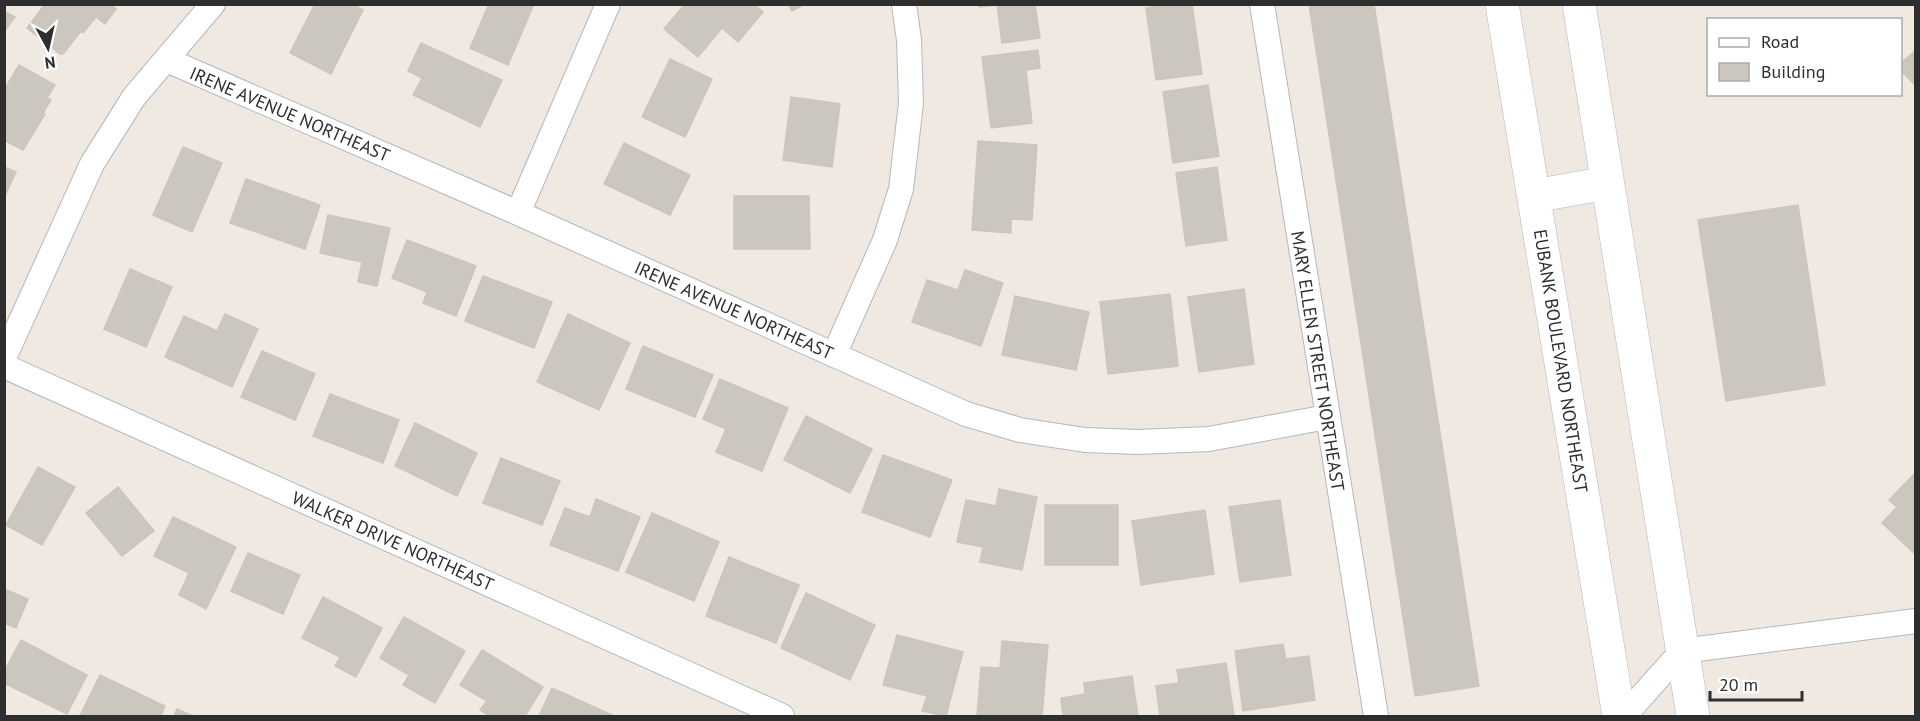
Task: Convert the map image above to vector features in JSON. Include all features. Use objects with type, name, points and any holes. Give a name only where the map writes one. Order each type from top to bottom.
[{"type":"main road","name":"EUBANK BOULEVARD NORTHEAST","points":[[1502,4],[1619,717]]},
{"type":"main road","points":[[1579,4],[1693,717]]},
{"type":"main road","points":[[1534,196],[1608,183]]},
{"type":"street","points":[[4,358],[92,164],[134,97],[213,4]]},
{"type":"street","points":[[518,213],[608,4]]},
{"type":"street","points":[[834,355],[885,240],[901,189],[911,104],[909,40],[904,4]]},
{"type":"street","name":"MARY ELLEN STREET NORTHEAST","points":[[1262,4],[1376,717]]},
{"type":"street","name":"IRENE AVENUE NORTHEAST","points":[[166,60],[518,213],[966,414],[1020,430],[1085,440],[1138,442],[1209,439],[1327,417]]},
{"type":"street","name":"WALKER DRIVE NORTHEAST","points":[[4,366],[782,717]]},
{"type":"street","points":[[1624,717],[1682,651],[1916,621]]},
{"type":"building","points":[[45,4],[111,4],[116,9],[105,24],[96,17],[83,33],[81,31],[63,54],[60,54],[27,28]]},
{"type":"building","points":[[315,4],[352,4],[363,10],[331,74],[290,53]]},
{"type":"building","points":[[489,4],[534,4],[508,65],[470,48]]},
{"type":"building","points":[[685,4],[754,4],[763,12],[738,42],[722,28],[698,57],[664,29]]},
{"type":"building","points":[[788,4],[805,4],[792,11]]},
{"type":"building","points":[[979,4],[1035,4],[1040,38],[1002,43],[997,5],[979,7]]},
{"type":"building","points":[[1192,4],[1202,74],[1156,80],[1146,8]]},
{"type":"building","points":[[1309,4],[1374,4],[1479,686],[1415,696]]},
{"type":"building","points":[[4,11],[15,17],[4,32]]},
{"type":"building","points":[[421,43],[502,80],[480,127],[413,95],[422,78],[408,71]]},
{"type":"building","points":[[1038,50],[1040,68],[1026,70],[1032,123],[991,128],[982,57]]},
{"type":"building","points":[[1916,50],[1916,86],[1902,72],[1902,62]]},
{"type":"building","points":[[670,59],[712,79],[685,137],[642,117]]},
{"type":"building","points":[[19,65],[55,85],[47,98],[51,100],[43,113],[45,114],[23,150],[4,140],[4,90]]},
{"type":"building","points":[[1208,85],[1219,156],[1173,163],[1163,92]]},
{"type":"building","points":[[791,97],[840,104],[832,167],[783,160]]},
{"type":"building","points":[[978,141],[1037,145],[1032,220],[1011,219],[1011,233],[972,230]]},
{"type":"building","points":[[624,143],[690,175],[670,215],[604,184]]},
{"type":"building","points":[[183,147],[222,163],[192,232],[153,215]]},
{"type":"building","points":[[4,167],[16,172],[4,198]]},
{"type":"building","points":[[1217,167],[1227,240],[1186,246],[1176,173]]},
{"type":"building","points":[[246,179],[320,205],[305,249],[230,223]]},
{"type":"building","points":[[734,196],[809,196],[810,249],[734,249]]},
{"type":"building","points":[[1798,205],[1825,385],[1726,401],[1698,220]]},
{"type":"building","points":[[328,215],[390,228],[377,286],[358,282],[362,262],[320,253]]},
{"type":"building","points":[[407,240],[476,266],[456,316],[423,303],[427,292],[392,278]]},
{"type":"building","points":[[130,269],[172,287],[146,347],[104,329]]},
{"type":"building","points":[[965,270],[1003,283],[981,346],[912,322],[927,280],[958,290]]},
{"type":"building","points":[[483,276],[552,302],[534,348],[465,321]]},
{"type":"building","points":[[1244,289],[1254,364],[1199,372],[1188,297]]},
{"type":"building","points":[[1170,294],[1178,366],[1108,374],[1100,302]]},
{"type":"building","points":[[1015,296],[1089,312],[1076,370],[1002,355]]},
{"type":"building","points":[[225,314],[258,329],[232,387],[165,357],[184,316],[217,331]]},
{"type":"building","points":[[568,314],[630,343],[599,410],[537,382]]},
{"type":"building","points":[[643,346],[713,375],[695,417],[626,389]]},
{"type":"building","points":[[262,351],[315,374],[295,420],[241,397]]},
{"type":"building","points":[[720,379],[788,408],[762,471],[716,452],[726,429],[703,419]]},
{"type":"building","points":[[330,394],[399,420],[383,463],[313,436]]},
{"type":"building","points":[[806,416],[872,449],[850,493],[784,460]]},
{"type":"building","points":[[415,423],[477,453],[457,496],[395,466]]},
{"type":"building","points":[[883,455],[952,480],[930,537],[862,512]]},
{"type":"building","points":[[501,458],[560,481],[542,525],[483,503]]},
{"type":"building","points":[[38,467],[75,487],[42,545],[6,525]]},
{"type":"building","points":[[1916,472],[1915,554],[1882,523],[1897,507],[1889,500]]},
{"type":"building","points":[[118,487],[154,531],[122,556],[86,513]]},
{"type":"building","points":[[999,489],[1037,497],[1022,570],[980,562],[983,547],[957,542],[966,500],[996,506]]},
{"type":"building","points":[[596,499],[640,517],[618,571],[550,545],[565,508],[590,517]]},
{"type":"building","points":[[1280,500],[1291,575],[1240,582],[1229,507]]},
{"type":"building","points":[[1045,505],[1118,505],[1118,565],[1045,565]]},
{"type":"building","points":[[1205,510],[1214,574],[1141,585],[1132,521]]},
{"type":"building","points":[[652,513],[719,542],[694,601],[626,572]]},
{"type":"building","points":[[173,517],[236,547],[206,609],[179,595],[189,573],[154,556]]},
{"type":"building","points":[[248,553],[300,575],[283,614],[231,591]]},
{"type":"building","points":[[729,557],[799,585],[776,643],[706,616]]},
{"type":"building","points":[[4,589],[28,599],[16,628],[4,623]]},
{"type":"building","points":[[806,593],[875,625],[850,680],[781,648]]},
{"type":"building","points":[[323,597],[382,628],[356,677],[335,666],[340,657],[302,638]]},
{"type":"building","points":[[404,617],[465,651],[435,703],[403,685],[409,675],[380,658]]},
{"type":"building","points":[[897,635],[963,652],[946,716],[922,711],[927,696],[883,685]]},
{"type":"building","points":[[21,640],[87,675],[67,714],[4,683],[4,672]]},
{"type":"building","points":[[1002,641],[1048,645],[1042,716],[977,716],[981,667],[1000,668]]},
{"type":"building","points":[[1283,644],[1286,659],[1309,656],[1315,700],[1243,711],[1235,651]]},
{"type":"building","points":[[482,650],[543,687],[525,716],[490,716],[480,710],[487,701],[460,685]]},
{"type":"building","points":[[1226,663],[1234,716],[1160,716],[1156,686],[1179,683],[1177,670]]},
{"type":"building","points":[[100,675],[165,706],[161,716],[80,716]]},
{"type":"building","points":[[1132,676],[1138,716],[1063,716],[1061,698],[1085,694],[1084,683]]},
{"type":"building","points":[[552,688],[614,716],[539,716]]},
{"type":"building","points":[[177,709],[193,716],[174,716]]}]
